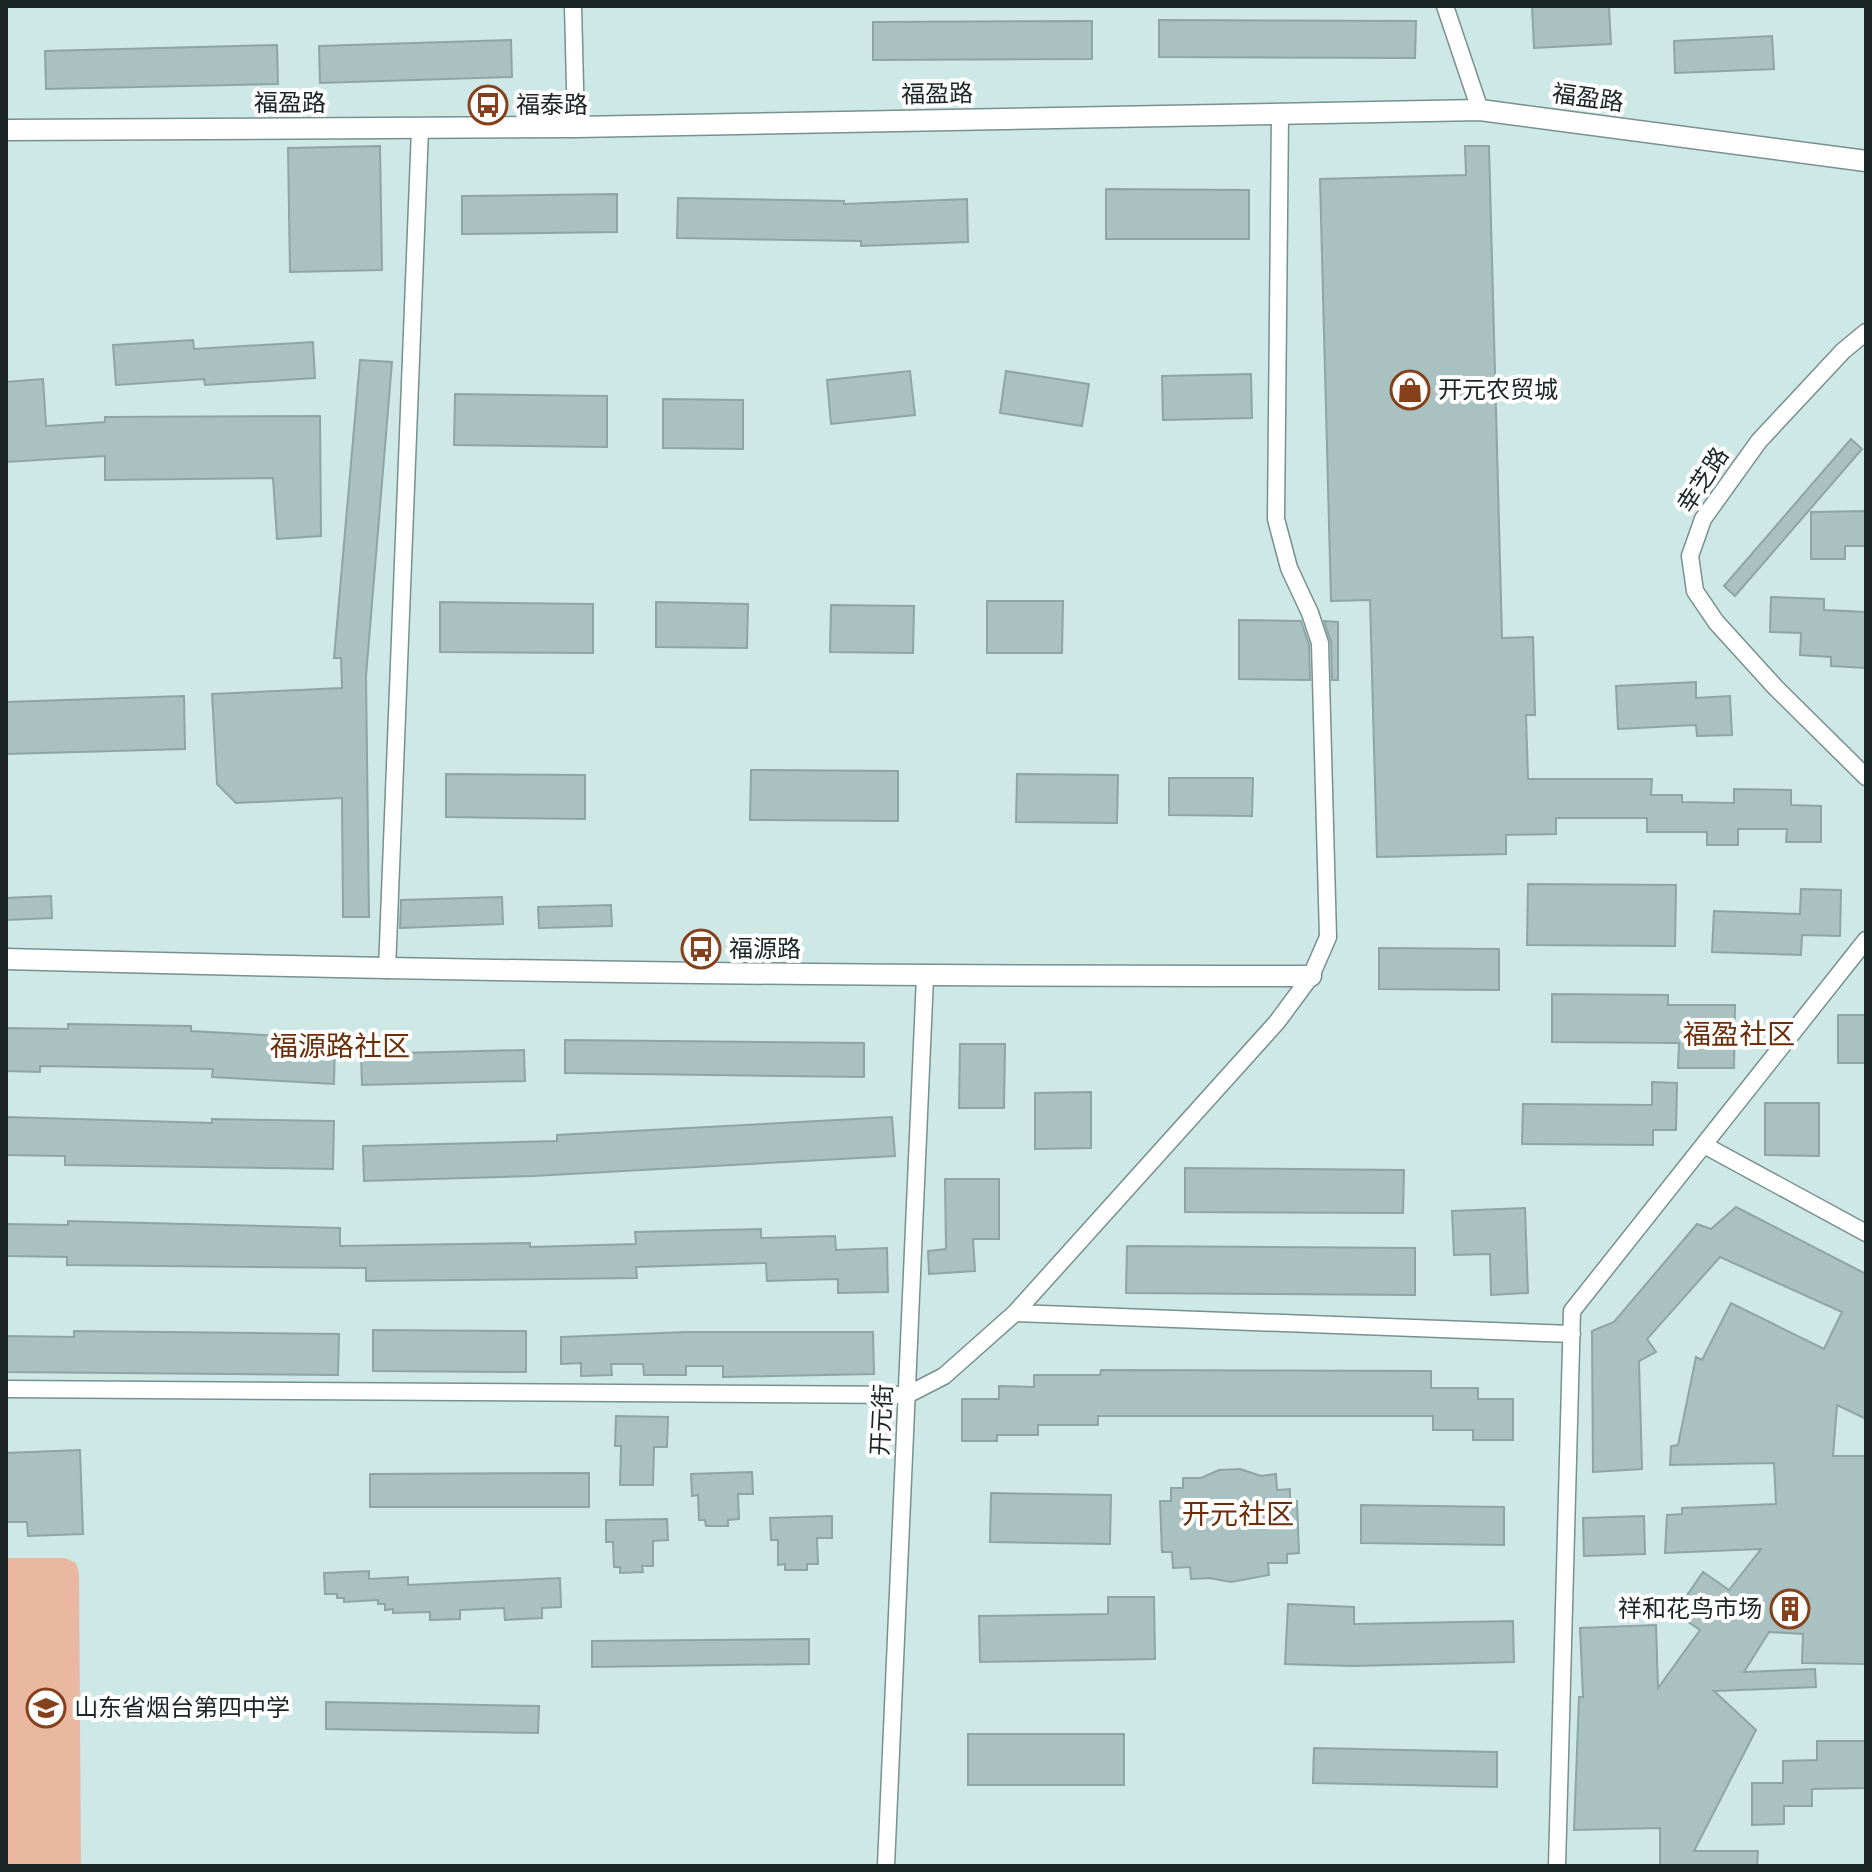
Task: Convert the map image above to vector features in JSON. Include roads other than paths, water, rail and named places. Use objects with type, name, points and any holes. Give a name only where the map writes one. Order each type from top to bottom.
[{"type":"street","points":[[573,6],[576,127]]},
{"type":"street","points":[[1445,6],[1480,110]]},
{"type":"street","name":"福盈路","points":[[6,130],[576,127],[1480,110],[1866,161]]},
{"type":"street","points":[[6,1389],[907,1395],[944,1376],[1015,1313],[1277,1022],[1311,976],[1328,937],[1320,643],[1289,568],[1276,519],[1280,113]]},
{"type":"street","points":[[387,970],[420,129]]},
{"type":"street","name":"幸芝路","points":[[1866,332],[1843,351],[1759,441],[1703,519],[1690,556],[1695,591],[1716,622],[1776,688],[1866,777]]},
{"type":"street","points":[[1557,1866],[1572,1311],[1866,940]]},
{"type":"street","points":[[6,959],[387,970],[925,977],[1311,976]]},
{"type":"street","name":"开元街","points":[[886,1866],[925,977]]},
{"type":"street","points":[[1704,1145],[1866,1233]]},
{"type":"street","points":[[1015,1313],[1572,1334]]},
{"type":"place","name":"福泰路","points":[[488,105]]},
{"type":"place","name":"开元农贸城","points":[[1410,390]]},
{"type":"place","name":"福源路","points":[[701,949]]},
{"type":"place","name":"祥和花鸟市场","points":[[1790,1609]]},
{"type":"place","name":"山东省烟台第四中学","points":[[46,1708]]},
{"type":"district","name":"福盈社区","points":[[1739,1034]]},
{"type":"district","name":"福源路社区","points":[[340,1046]]},
{"type":"district","name":"开元社区","points":[[1238,1514]]}]
